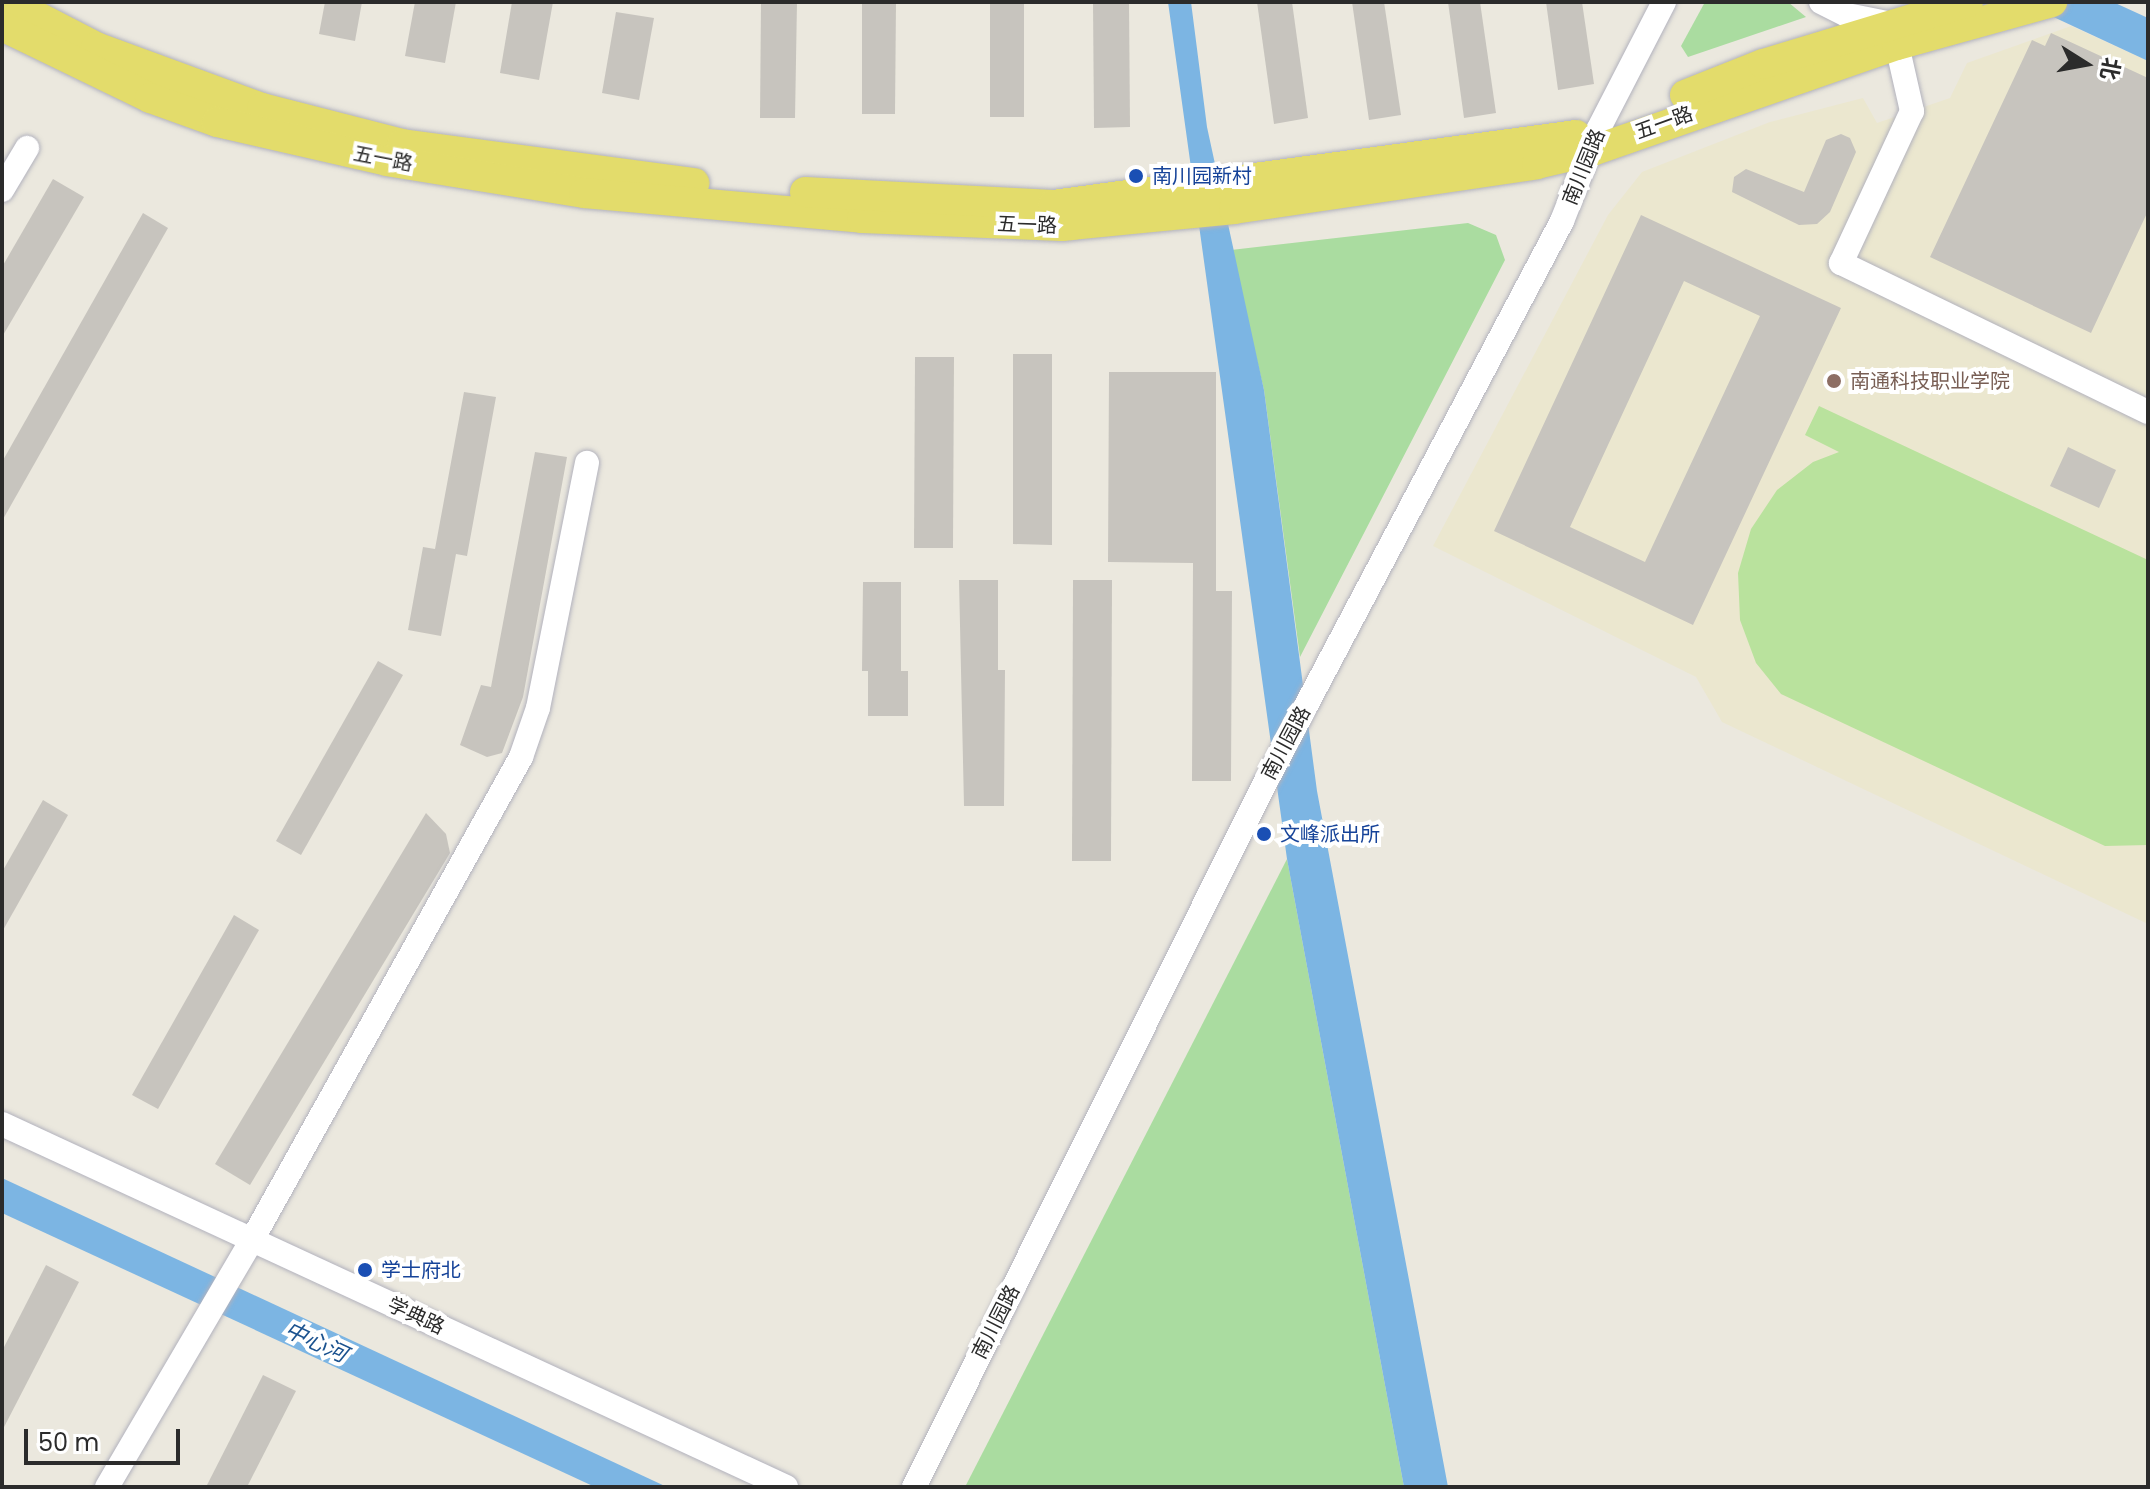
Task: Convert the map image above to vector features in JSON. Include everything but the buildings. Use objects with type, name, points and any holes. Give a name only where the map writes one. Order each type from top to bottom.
[{"type":"main road","name":"五一路","points":[[9,2],[96,47],[201,87],[402,144],[726,187],[1053,205],[1186,202]]},
{"type":"main road","name":"五一路","points":[[2,26],[150,98],[217,122],[387,161],[584,193],[862,218],[1062,226],[1186,202],[1595,140],[1894,34],[1968,2]]},
{"type":"main road","name":"五一路","points":[[1894,34],[2016,12],[2052,2]]},
{"type":"street","name":"南川园路","points":[[914,1487],[1263,787],[1562,221],[1595,140],[1664,2]]},
{"type":"street","points":[[1821,2],[1894,34],[1912,111],[1841,263],[2148,412]]},
{"type":"street","points":[[2,190],[27,148]]},
{"type":"street","points":[[107,1487],[252,1240],[521,757],[538,708],[587,463]]},
{"type":"street","name":"学典路","points":[[2,1124],[786,1487]]},
{"type":"shaded area","name":"南通科技职业学院","points":[[2071,26],[2148,61],[2148,924],[1722,722],[1696,677],[1433,546],[1608,215],[1642,172],[1770,122],[1863,98],[1877,123],[1950,98],[1967,63]]},
{"type":"green space","points":[[1705,2],[1788,2],[1806,17],[1688,57],[1681,46]]},
{"type":"green space","points":[[1468,223],[1496,235],[1505,260],[1300,657],[1264,390],[1231,250]]},
{"type":"green space","points":[[1819,406],[2148,560],[2148,845],[2105,846],[1781,694],[1756,663],[1740,620],[1738,573],[1751,529],[1777,490],[1813,462],[1839,452],[1805,435]]},
{"type":"green space","points":[[1287,859],[1404,1487],[965,1487]]},
{"type":"water","points":[[1168,2],[1191,2],[1207,127],[1264,390],[1317,791],[1448,1487],[1404,1487],[1287,859]]},
{"type":"water","points":[[2021,2],[2113,2],[2148,18],[2148,61]]},
{"type":"water","name":"中心河","points":[[2,1178],[667,1487],[595,1487],[2,1213]]},
{"type":"place","name":"南川园新村","points":[[1136,176]]},
{"type":"place","name":"南通科技职业学院","points":[[1834,381]]},
{"type":"place","name":"文峰派出所","points":[[1264,834]]},
{"type":"place","name":"学士府北","points":[[365,1270]]}]
